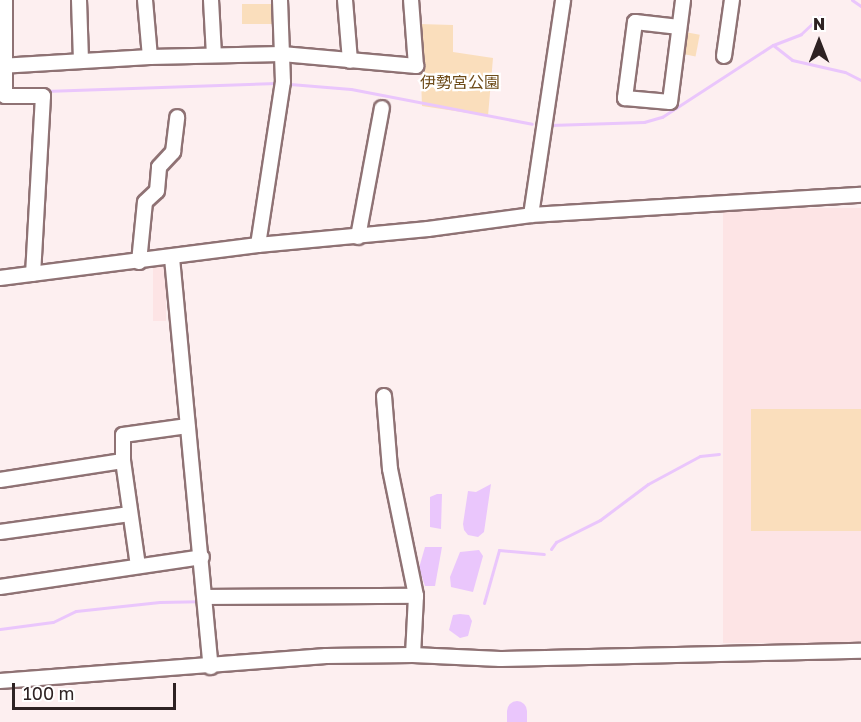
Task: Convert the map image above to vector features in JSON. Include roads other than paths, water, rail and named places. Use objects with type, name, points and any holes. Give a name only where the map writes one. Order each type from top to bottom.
[{"type":"street","points":[[5,0],[2,65],[5,96],[43,96],[33,274]]},
{"type":"street","points":[[79,0],[81,61]]},
{"type":"street","points":[[145,0],[150,57]]},
{"type":"street","points":[[211,0],[214,55]]},
{"type":"street","points":[[258,245],[284,81],[280,0]]},
{"type":"street","points":[[345,0],[350,61]]},
{"type":"street","points":[[2,65],[150,57],[282,54],[416,66],[411,0]]},
{"type":"street","points":[[531,215],[563,0]]},
{"type":"street","points":[[679,27],[635,22],[625,98],[670,102],[683,0]]},
{"type":"street","points":[[724,56],[732,0]]},
{"type":"street","points":[[358,237],[382,108]]},
{"type":"street","points":[[139,262],[145,202],[157,191],[159,167],[173,152],[177,117]]},
{"type":"street","points":[[0,278],[172,258],[258,245],[358,237],[531,215],[861,195]]},
{"type":"street","points":[[172,258],[211,667]]},
{"type":"street","points":[[384,396],[390,469],[416,596],[413,655]]},
{"type":"street","points":[[138,566],[123,461],[123,435],[187,426]]},
{"type":"street","points":[[0,480],[123,461]]},
{"type":"street","points":[[0,532],[130,514]]},
{"type":"street","points":[[0,586],[202,557]]},
{"type":"street","points":[[206,597],[416,596]]},
{"type":"street","points":[[0,681],[211,667],[326,656],[413,655],[500,659],[861,651]]},
{"type":"waterway","points":[[852,0],[861,6]]},
{"type":"waterway","points":[[773,45],[801,34],[820,16]]},
{"type":"waterway","points":[[550,125],[644,122],[662,117],[773,45],[792,60],[845,72],[861,80]]},
{"type":"waterway","points":[[45,91],[277,83]]},
{"type":"waterway","points":[[290,84],[351,89],[532,124]]},
{"type":"waterway","points":[[551,549],[556,542],[600,520],[648,484],[700,456],[719,454]]},
{"type":"waterway","points":[[484,603],[499,550],[544,554]]},
{"type":"waterway","points":[[0,629],[53,622],[76,611],[160,602],[199,601]]},
{"type":"waterway","points":[[517,711],[517,722]]},
{"type":"park label","name":"伊勢宮公園","points":[[460,82]]}]
